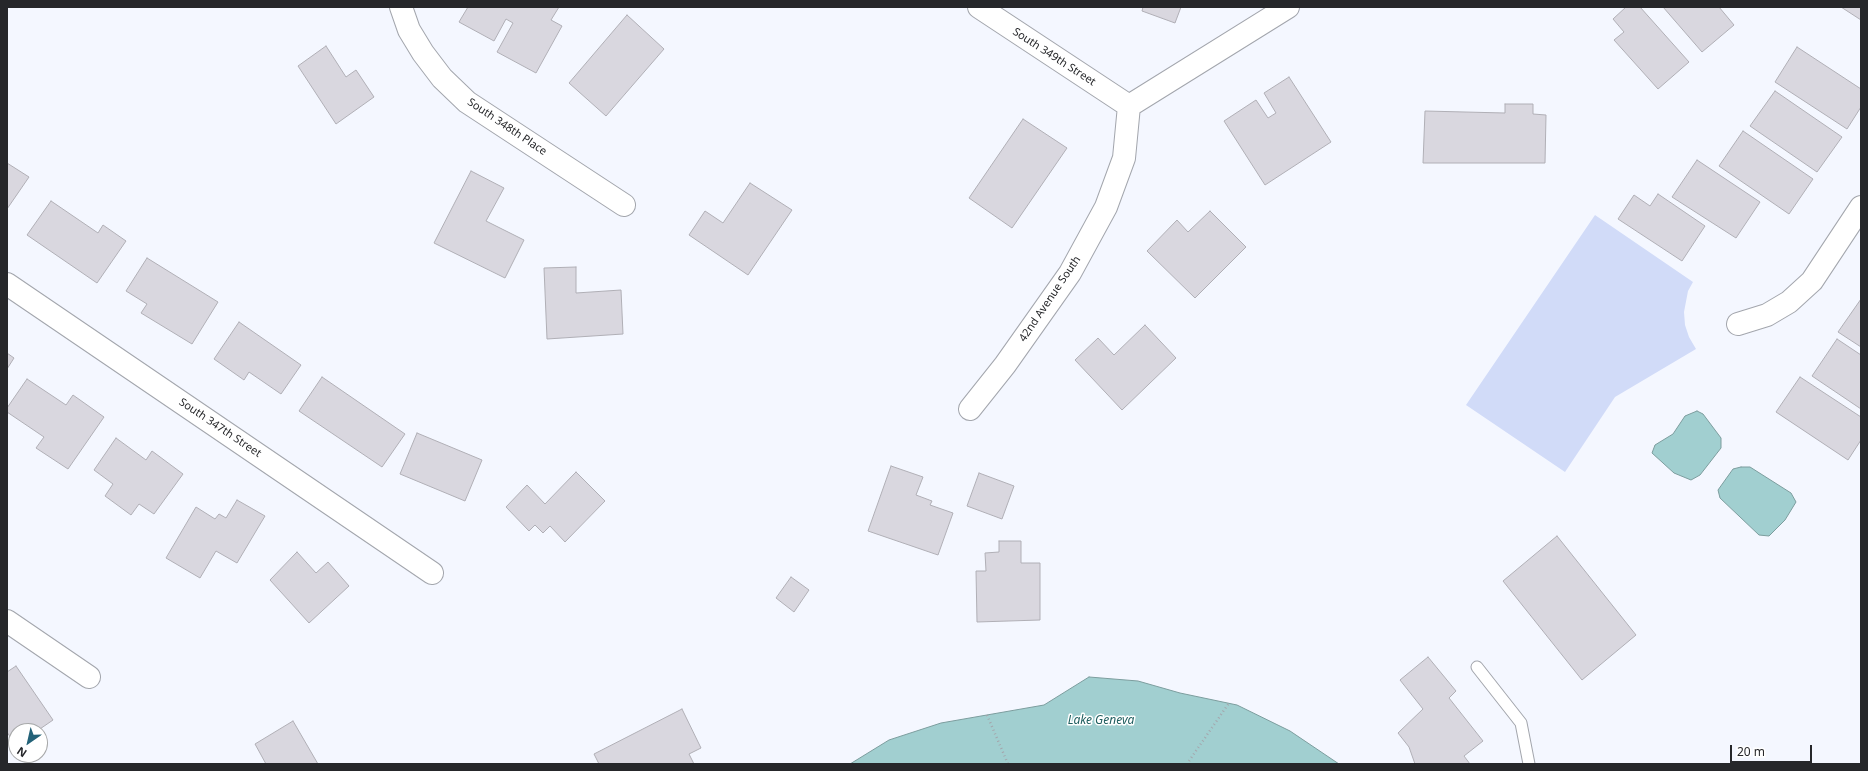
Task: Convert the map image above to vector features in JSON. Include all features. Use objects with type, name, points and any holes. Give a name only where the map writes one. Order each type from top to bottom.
[{"type":"street","name":"South 348th Place","points":[[401,7],[409,30],[423,53],[442,78],[467,102],[624,205]]},
{"type":"street","name":"South 349th Street","points":[[979,7],[1129,106]]},
{"type":"street","points":[[1129,106],[1288,7]]},
{"type":"street","name":"42nd Avenue South","points":[[970,409],[1005,365],[1070,273],[1106,207],[1124,158],[1129,106]]},
{"type":"street","points":[[1738,324],[1767,315],[1789,302],[1812,281],[1861,207]]},
{"type":"street","name":"South 347th Street","points":[[7,284],[432,572]]},
{"type":"street","points":[[7,621],[89,677]]},
{"type":"lane","points":[[1477,667],[1521,723],[1529,764]]},
{"type":"path","points":[[1189,761],[1229,703]]},
{"type":"path","points":[[987,715],[1008,764]]},
{"type":"shaded area","points":[[1595,215],[1693,282],[1688,291],[1684,312],[1685,325],[1689,337],[1696,349],[1615,397],[1565,472],[1466,405]]},
{"type":"water","points":[[1697,411],[1703,414],[1721,438],[1721,448],[1700,475],[1691,480],[1674,473],[1652,453],[1655,445],[1673,434],[1685,416]]},
{"type":"water","points":[[1750,467],[1791,493],[1796,502],[1785,520],[1769,536],[1759,535],[1720,498],[1718,490],[1733,469]]},
{"type":"water","name":"Lake Geneva","points":[[1089,677],[1138,681],[1180,693],[1237,705],[1290,731],[1339,764],[850,764],[889,740],[941,723],[1044,705]]},
{"type":"building","points":[[468,7],[559,7],[551,20],[562,26],[536,73],[497,52],[513,23],[506,19],[494,41],[459,22]]},
{"type":"building","points":[[1143,7],[1181,7],[1175,23],[1142,11]]},
{"type":"building","points":[[1626,7],[1640,7],[1689,62],[1658,89],[1614,40],[1624,32],[1613,19]]},
{"type":"building","points":[[1663,7],[1719,7],[1734,25],[1702,52]]},
{"type":"building","points":[[1841,7],[1861,7],[1861,20]]},
{"type":"building","points":[[627,15],[664,49],[606,116],[569,83]]},
{"type":"building","points":[[326,46],[346,77],[356,70],[374,97],[336,124],[298,66]]},
{"type":"building","points":[[1797,47],[1861,89],[1861,107],[1847,129],[1775,82]]},
{"type":"building","points":[[1289,77],[1331,142],[1265,185],[1224,121],[1256,100],[1268,118],[1276,113],[1264,93]]},
{"type":"building","points":[[1775,91],[1842,137],[1817,172],[1750,126]]},
{"type":"building","points":[[1505,104],[1533,104],[1533,114],[1546,115],[1545,163],[1423,163],[1425,111],[1505,113]]},
{"type":"building","points":[[1023,119],[1067,148],[1012,228],[969,198]]},
{"type":"building","points":[[1743,131],[1813,179],[1789,214],[1719,166]]},
{"type":"building","points":[[1697,160],[1760,202],[1736,238],[1672,197]]},
{"type":"building","points":[[7,163],[29,177],[7,209]]},
{"type":"building","points":[[471,171],[504,188],[486,221],[524,240],[505,278],[434,243]]},
{"type":"building","points":[[750,183],[792,210],[748,275],[689,235],[705,211],[723,223]]},
{"type":"building","points":[[1658,194],[1705,226],[1682,261],[1618,219],[1634,195],[1650,206]]},
{"type":"building","points":[[51,201],[98,233],[103,225],[126,241],[97,283],[27,235]]},
{"type":"building","points":[[1210,211],[1246,247],[1195,298],[1147,251],[1177,220],[1188,232]]},
{"type":"building","points":[[147,258],[218,302],[192,344],[141,313],[147,304],[126,291]]},
{"type":"building","points":[[576,267],[576,293],[621,290],[623,334],[547,339],[544,268]]},
{"type":"building","points":[[1861,299],[1861,347],[1838,332]]},
{"type":"building","points":[[239,322],[301,365],[281,394],[249,372],[244,380],[214,359]]},
{"type":"building","points":[[1145,325],[1176,358],[1122,410],[1075,360],[1098,338],[1114,355]]},
{"type":"building","points":[[1837,339],[1861,355],[1861,409],[1812,376]]},
{"type":"building","points":[[7,353],[14,358],[7,369]]},
{"type":"building","points":[[322,377],[405,434],[382,467],[299,411]]},
{"type":"building","points":[[1800,377],[1861,417],[1861,440],[1848,460],[1776,412]]},
{"type":"building","points":[[27,379],[66,405],[73,395],[104,417],[68,469],[36,448],[44,437],[7,412],[7,408]]},
{"type":"building","points":[[417,433],[482,460],[465,501],[400,474]]},
{"type":"building","points":[[116,438],[146,460],[152,451],[183,474],[154,514],[139,504],[131,515],[105,496],[113,484],[94,470]]},
{"type":"building","points":[[891,466],[923,477],[916,495],[932,501],[930,505],[953,513],[938,555],[868,531]]},
{"type":"building","points":[[576,472],[605,501],[565,542],[550,526],[543,533],[535,525],[529,531],[506,507],[527,485],[545,504]]},
{"type":"building","points":[[979,473],[1014,486],[1002,519],[967,506]]},
{"type":"building","points":[[237,500],[265,516],[237,563],[216,551],[200,578],[166,558],[196,507],[215,519],[219,514],[226,518]]},
{"type":"building","points":[[1557,536],[1636,635],[1582,680],[1503,581]]},
{"type":"building","points":[[999,541],[1021,541],[1021,563],[1040,563],[1040,620],[977,622],[976,571],[986,571],[985,553],[999,552]]},
{"type":"building","points":[[297,552],[316,573],[328,562],[349,586],[309,623],[270,580]]},
{"type":"building","points":[[791,577],[809,590],[794,612],[776,598]]},
{"type":"building","points":[[1428,657],[1456,691],[1449,698],[1483,741],[1464,756],[1470,764],[1415,764],[1409,747],[1398,733],[1423,709],[1400,680]]},
{"type":"building","points":[[16,666],[53,720],[48,723],[8,723],[8,734],[7,672]]},
{"type":"building","points":[[682,709],[701,748],[689,754],[694,764],[599,764],[594,754]]},
{"type":"building","points":[[293,721],[318,764],[266,764],[255,744]]}]
